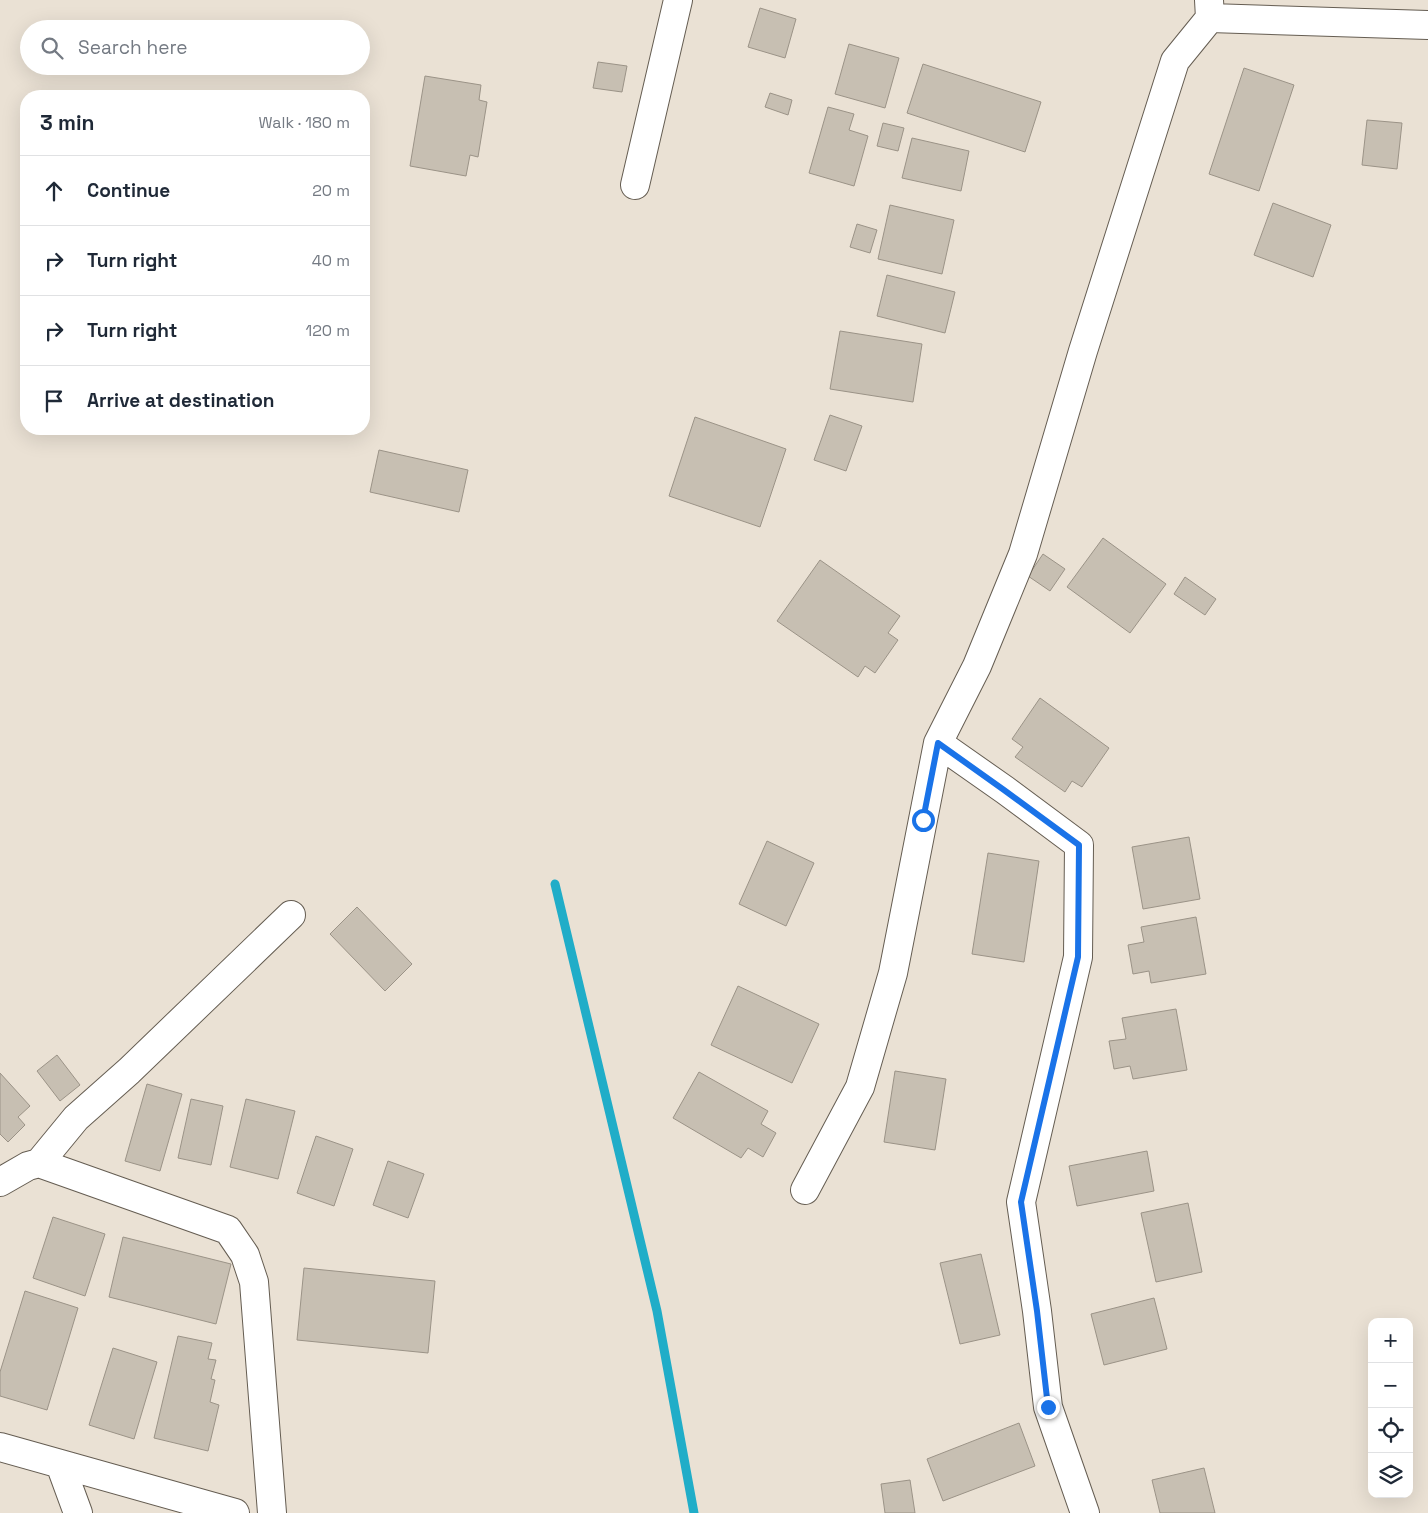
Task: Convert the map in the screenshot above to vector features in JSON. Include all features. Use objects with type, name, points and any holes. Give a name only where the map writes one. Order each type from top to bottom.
[{"type":"street","points":[[635,185],[678,0]]},
{"type":"street","points":[[805,1190],[860,1086],[893,973],[938,743],[977,666],[1022,554],[1083,351],[1175,61],[1209,9],[1428,24]]},
{"type":"street","points":[[938,743],[1079,845],[1078,957],[1021,1202],[1037,1311],[1048,1407],[1085,1513]]},
{"type":"street","points":[[39,1163],[76,1118],[129,1071],[291,915]]},
{"type":"street","points":[[0,1182],[28,1166],[39,1163],[228,1230],[245,1255],[254,1282],[272,1513]]},
{"type":"street","points":[[0,1447],[235,1513]]},
{"type":"street","points":[[60,1464],[78,1513]]},
{"type":"building","points":[[760,8],[796,19],[785,58],[748,47]]},
{"type":"building","points":[[849,44],[899,58],[885,108],[835,94]]},
{"type":"building","points":[[598,62],[627,66],[622,92],[593,88]]},
{"type":"building","points":[[923,64],[1041,102],[1025,152],[907,113]]},
{"type":"building","points":[[1244,68],[1294,85],[1259,191],[1209,174]]},
{"type":"building","points":[[425,76],[481,85],[479,100],[487,102],[478,157],[470,155],[466,176],[410,166]]},
{"type":"building","points":[[770,93],[792,100],[788,115],[765,107]]},
{"type":"building","points":[[828,107],[854,114],[849,130],[868,136],[854,186],[809,173]]},
{"type":"building","points":[[1367,120],[1402,123],[1397,169],[1362,165]]},
{"type":"building","points":[[883,123],[904,128],[898,151],[877,146]]},
{"type":"building","points":[[912,138],[969,151],[961,191],[902,178]]},
{"type":"building","points":[[1273,203],[1331,225],[1313,277],[1254,255]]},
{"type":"building","points":[[890,205],[954,220],[942,274],[878,259]]},
{"type":"building","points":[[857,224],[877,230],[870,253],[850,247]]},
{"type":"building","points":[[887,275],[955,292],[945,333],[877,316]]},
{"type":"building","points":[[840,331],[922,344],[913,402],[830,389]]},
{"type":"building","points":[[830,415],[862,426],[846,471],[814,460]]},
{"type":"building","points":[[695,417],[786,449],[760,527],[669,496]]},
{"type":"building","points":[[379,450],[468,470],[459,512],[370,492]]},
{"type":"building","points":[[1103,538],[1166,584],[1130,633],[1067,587]]},
{"type":"building","points":[[1043,554],[1065,569],[1050,591],[1028,576]]},
{"type":"building","points":[[820,560],[900,616],[888,633],[898,640],[875,673],[865,666],[858,677],[777,621]]},
{"type":"building","points":[[1185,577],[1216,599],[1205,615],[1174,594]]},
{"type":"building","points":[[1040,698],[1109,748],[1082,787],[1072,781],[1065,792],[1015,757],[1023,747],[1012,739]]},
{"type":"building","points":[[1189,837],[1200,899],[1143,909],[1132,847]]},
{"type":"building","points":[[767,841],[814,863],[786,926],[739,904]]},
{"type":"building","points":[[988,853],[1039,861],[1024,962],[972,954]]},
{"type":"building","points":[[357,907],[412,964],[385,991],[330,934]]},
{"type":"building","points":[[1196,917],[1206,974],[1151,983],[1149,971],[1133,974],[1128,945],[1144,942],[1141,927]]},
{"type":"building","points":[[738,986],[819,1024],[792,1083],[711,1045]]},
{"type":"building","points":[[1176,1009],[1187,1070],[1133,1079],[1130,1066],[1114,1069],[1109,1041],[1126,1039],[1122,1018]]},
{"type":"building","points":[[57,1055],[80,1085],[60,1101],[37,1071]]},
{"type":"building","points":[[895,1071],[946,1079],[935,1150],[884,1142]]},
{"type":"building","points":[[699,1072],[768,1111],[761,1124],[776,1133],[763,1157],[748,1148],[741,1158],[673,1118]]},
{"type":"building","points":[[0,1073],[30,1106],[18,1117],[25,1125],[8,1142],[0,1134]]},
{"type":"building","points":[[147,1084],[182,1094],[160,1171],[125,1161]]},
{"type":"building","points":[[191,1099],[223,1106],[211,1165],[178,1158]]},
{"type":"building","points":[[246,1099],[295,1111],[278,1179],[230,1167]]},
{"type":"building","points":[[316,1136],[353,1149],[334,1206],[297,1193]]},
{"type":"building","points":[[1147,1151],[1154,1191],[1077,1206],[1069,1166]]},
{"type":"building","points":[[388,1161],[424,1174],[408,1218],[373,1205]]},
{"type":"building","points":[[1188,1203],[1202,1272],[1156,1282],[1141,1213]]},
{"type":"building","points":[[53,1217],[105,1234],[85,1296],[33,1278]]},
{"type":"building","points":[[123,1237],[231,1264],[216,1324],[109,1297]]},
{"type":"building","points":[[981,1254],[1000,1335],[960,1344],[940,1263]]},
{"type":"building","points":[[304,1268],[435,1281],[428,1353],[297,1340]]},
{"type":"building","points":[[25,1291],[78,1308],[47,1410],[0,1396],[0,1372]]},
{"type":"building","points":[[1154,1298],[1167,1349],[1104,1365],[1091,1314]]},
{"type":"building","points":[[178,1336],[212,1343],[208,1359],[216,1360],[211,1379],[215,1380],[210,1402],[219,1405],[208,1451],[154,1438]]},
{"type":"building","points":[[113,1348],[157,1362],[134,1439],[89,1425]]},
{"type":"building","points":[[1019,1423],[1035,1466],[943,1501],[927,1459]]},
{"type":"building","points":[[1204,1468],[1215,1513],[1160,1513],[1152,1480]]},
{"type":"building","points":[[910,1480],[915,1513],[885,1513],[881,1484]]},
{"type":"waterway","points":[[555,884],[657,1311],[694,1513]]},
{"type":"route","points":[[923,820],[938,743],[1079,845],[1080,909],[1078,957],[1021,1202],[1037,1311],[1048,1407]]}]
